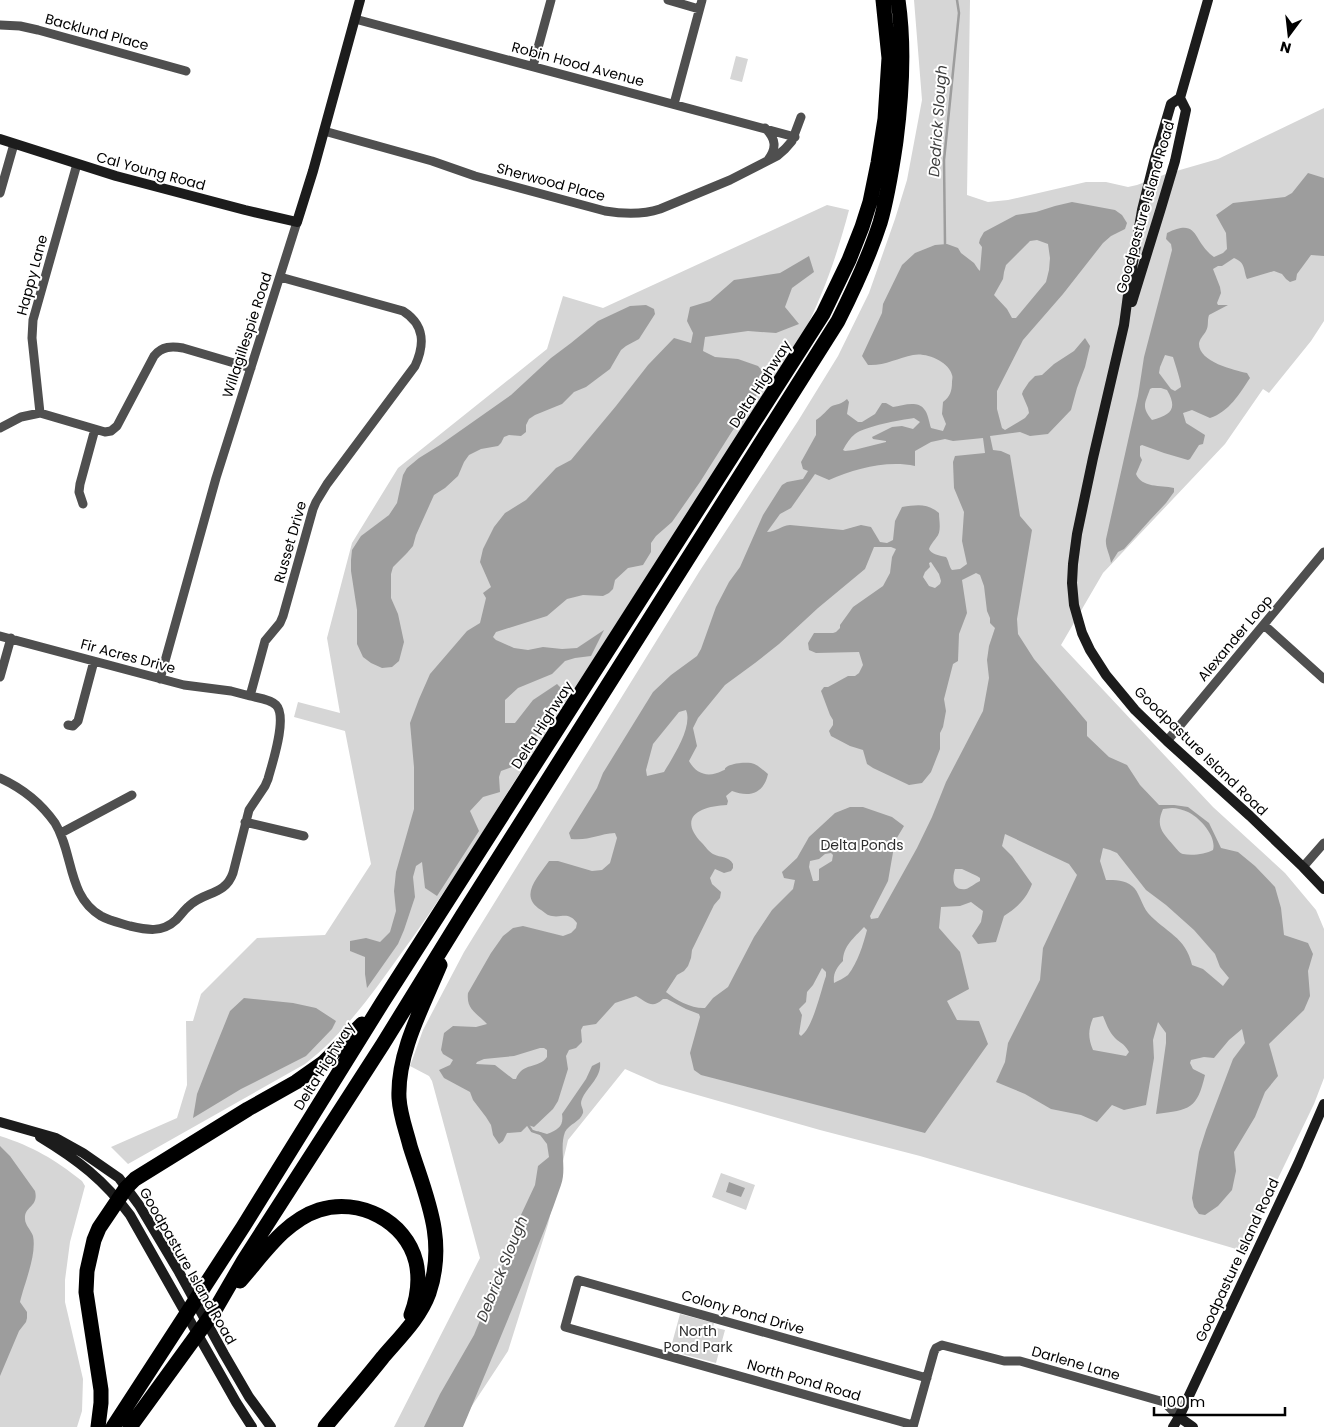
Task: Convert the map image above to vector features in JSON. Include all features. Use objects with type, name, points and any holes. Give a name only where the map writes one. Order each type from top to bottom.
[{"type":"highway","name":"Delta Highway","points":[[113,1427],[247,1220],[382,1003],[809,339],[835,291],[862,227],[870,202],[878,163],[885,119],[889,58],[883,0]]},
{"type":"highway","points":[[215,1310],[244,1260],[378,1052],[823,345],[851,295],[870,252],[879,224],[886,201],[893,159],[903,60],[898,0]]},
{"type":"highway","points":[[324,1426],[415,1320],[428,1295],[435,1270],[436,1235],[405,1131],[399,1100],[399,1083],[408,1043],[462,916]]},
{"type":"highway","points":[[98,1427],[101,1390],[86,1292],[86,1270],[99,1228],[122,1194],[135,1180],[309,1073],[337,1049],[382,1003]]},
{"type":"highway","points":[[130,1427],[215,1310],[290,1226],[305,1216],[319,1210],[334,1207],[352,1207],[366,1210],[390,1222],[402,1234],[413,1253],[417,1271],[417,1289],[412,1311],[402,1335]]},
{"type":"main road","name":"Willagillespie Road","points":[[297,222],[360,0]]},
{"type":"main road","name":"Goodpasture Island Road","points":[[1208,0],[1180,98],[1171,104],[1154,162],[1141,219],[1124,325],[1077,534],[1072,583],[1074,605],[1082,634],[1090,650],[1106,675],[1135,710],[1250,816],[1324,889]]},
{"type":"main road","name":"Goodpasture Island Road","points":[[1124,325],[1174,161],[1186,110],[1180,98]]},
{"type":"main road","name":"Cal Young Road","points":[[0,139],[152,186],[297,222]]},
{"type":"main road","name":"Goodpasture Island Road","points":[[1173,1427],[1298,1164],[1324,1104]]},
{"type":"main road","name":"Goodpasture Island Road","points":[[0,1122],[56,1138],[84,1153],[118,1178],[130,1215],[252,1427]]},
{"type":"main road","name":"Goodpasture Island Road","points":[[31,1132],[82,1164],[106,1186],[139,1205],[159,1242],[179,1272],[224,1354],[249,1396],[271,1427]]},
{"type":"main road","points":[[1179,1417],[1193,1427]]},
{"type":"street","points":[[533,66],[551,0]]},
{"type":"street","points":[[668,0],[701,4],[674,104]]},
{"type":"street","name":"Robin Hood Avenue","points":[[355,19],[795,136]]},
{"type":"street","name":"Backlund Place","points":[[0,25],[20,26],[38,30],[186,71]]},
{"type":"street","name":"Sherwood Place","points":[[324,132],[432,161],[475,176],[604,210],[640,213],[654,211],[730,180],[768,161],[785,150],[795,136],[801,117]]},
{"type":"street","points":[[765,128],[772,136],[775,144],[773,153],[768,161]]},
{"type":"street","points":[[0,193],[14,144]]},
{"type":"street","name":"Happy Lane","points":[[40,413],[32,338],[33,320],[77,164]]},
{"type":"street","name":"Willagillespie Road","points":[[160,679],[216,478],[297,222]]},
{"type":"street","name":"Russet Drive","points":[[250,696],[265,641],[284,616],[312,509],[327,484],[415,366],[422,343],[419,328],[412,318],[403,311],[280,277]]},
{"type":"street","points":[[0,428],[21,417],[40,413],[108,432],[114,429],[151,360],[161,349],[171,347],[183,348],[251,368]]},
{"type":"street","points":[[82,504],[79,492],[80,484],[95,429]]},
{"type":"street","name":"Alexander Loop","points":[[1167,740],[1324,552]]},
{"type":"street","points":[[1264,625],[1324,680]]},
{"type":"street","name":"Fir Acres Drive","points":[[0,636],[160,679],[250,696]]},
{"type":"street","points":[[0,677],[11,638]]},
{"type":"street","points":[[68,725],[73,726],[78,721],[94,661]]},
{"type":"street","points":[[0,778],[20,788],[38,803],[52,819],[61,833],[68,852],[78,891],[90,907],[101,916],[110,920],[142,929],[164,928],[196,900],[225,886],[233,873],[245,822],[251,806],[267,782],[281,721],[280,711],[276,705],[250,696]]},
{"type":"street","points":[[61,833],[132,795]]},
{"type":"street","points":[[245,822],[304,836]]},
{"type":"street","points":[[1303,867],[1324,843]]},
{"type":"street","name":"Colony Pond Drive","points":[[571,1305],[578,1280],[927,1378]]},
{"type":"street","name":"North Pond Road","points":[[571,1305],[565,1327],[913,1426]]},
{"type":"street","name":"Darlene Lane","points":[[927,1378],[934,1352],[938,1346],[945,1345],[1004,1361],[1020,1361],[1164,1402],[1179,1417]]},
{"type":"street","points":[[913,1426],[927,1378]]},
{"type":"green space","name":"Delta Ponds","points":[[914,0],[970,0],[967,195],[988,202],[1008,200],[1086,182],[1106,182],[1128,187],[1137,185],[1166,174],[1218,159],[1324,108],[1324,321],[1311,341],[1269,393],[1263,389],[1225,444],[1103,573],[1061,645],[1213,807],[1285,873],[1316,910],[1324,929],[1324,1078],[1314,1104],[1243,1251],[920,1156],[820,1130],[659,1084],[625,1069],[568,1140],[548,1224],[508,1351],[458,1427],[394,1427],[480,1258],[432,1081],[429,1076],[410,1066],[423,1030],[464,952],[699,572],[798,421],[838,356],[869,293],[907,180],[922,100]]},
{"type":"green space","points":[[736,56],[748,59],[742,82],[730,79]]},
{"type":"green space","points":[[827,205],[849,210],[829,274],[803,334],[456,874],[379,984],[345,1027],[305,1064],[128,1164],[111,1147],[177,1118],[187,1085],[186,1021],[193,1021],[201,994],[257,938],[325,935],[371,864],[345,731],[294,717],[298,702],[340,713],[327,638],[352,543],[398,468],[547,349],[563,296],[603,308]]},
{"type":"green space","points":[[0,1136],[43,1154],[72,1173],[85,1186],[70,1242],[65,1280],[65,1302],[83,1379],[82,1411],[77,1427],[0,1427]]},
{"type":"green space","points":[[721,1173],[755,1185],[746,1210],[712,1197]]},
{"type":"green space","name":"North Pond Park","points":[[680,1314],[714,1323],[713,1327],[725,1330],[716,1363],[682,1354],[683,1351],[671,1347]]},
{"type":"water","points":[[1308,173],[1324,178],[1324,256],[1311,255],[1297,274],[1296,280],[1290,282],[1282,274],[1274,271],[1247,279],[1242,264],[1234,258],[1222,266],[1213,269],[1221,293],[1217,303],[1218,305],[1228,305],[1209,315],[1207,329],[1199,342],[1201,350],[1205,356],[1218,364],[1247,373],[1250,378],[1228,407],[1217,415],[1210,418],[1192,410],[1183,413],[1186,423],[1205,435],[1203,444],[1199,445],[1190,459],[1140,446],[1142,460],[1136,474],[1142,482],[1174,488],[1174,492],[1124,549],[1118,552],[1111,563],[1106,539],[1138,396],[1144,357],[1172,250],[1171,244],[1166,239],[1167,233],[1185,228],[1191,230],[1214,257],[1227,249],[1226,233],[1216,215],[1233,203],[1285,197],[1292,193]],"holes":[[[1165,355],[1173,357],[1179,377],[1181,387],[1175,391],[1171,389],[1159,373]],[[1150,389],[1167,390],[1172,402],[1171,410],[1168,413],[1152,420],[1145,408]]]},
{"type":"water","points":[[1072,202],[1115,210],[1122,215],[1127,223],[1125,229],[1111,236],[1103,243],[1063,294],[1023,340],[997,391],[997,409],[1002,428],[1005,430],[1025,418],[1029,413],[1022,394],[1035,376],[1042,375],[1054,364],[1074,351],[1085,338],[1090,346],[1071,410],[1048,434],[1030,436],[1020,432],[990,436],[993,450],[1010,455],[1020,516],[1032,530],[1017,619],[1018,634],[1034,659],[1087,722],[1087,736],[1109,757],[1127,765],[1140,785],[1159,805],[1188,807],[1209,823],[1221,848],[1238,852],[1255,866],[1275,887],[1281,908],[1284,935],[1308,943],[1313,954],[1308,971],[1310,996],[1304,1010],[1269,1044],[1278,1076],[1265,1092],[1255,1117],[1234,1152],[1236,1171],[1232,1190],[1218,1206],[1205,1215],[1199,1214],[1194,1207],[1192,1198],[1199,1152],[1233,1059],[1245,1043],[1242,1029],[1229,1040],[1214,1058],[1204,1057],[1191,1060],[1190,1063],[1193,1069],[1205,1075],[1202,1086],[1199,1095],[1190,1106],[1177,1111],[1156,1114],[1166,1043],[1166,1033],[1158,1022],[1153,1040],[1154,1058],[1146,1105],[1124,1110],[1112,1105],[1097,1122],[1081,1115],[1051,1109],[1025,1094],[996,1082],[1005,1062],[1008,1043],[1040,980],[1043,948],[1077,875],[1069,864],[1005,834],[1002,846],[1012,856],[1032,884],[1021,902],[1004,916],[996,942],[978,944],[972,936],[981,922],[983,911],[971,902],[960,906],[941,907],[939,928],[960,952],[969,989],[947,1001],[957,1020],[979,1021],[988,1044],[925,1133],[701,1075],[694,1070],[690,1053],[700,1017],[699,1014],[667,999],[663,999],[656,1004],[650,1004],[636,996],[615,1003],[596,1024],[583,1026],[581,1030],[582,1042],[576,1048],[569,1050],[566,1056],[568,1069],[558,1101],[553,1109],[534,1127],[528,1125],[521,1132],[507,1133],[499,1144],[493,1135],[491,1125],[473,1100],[470,1092],[444,1078],[439,1070],[450,1065],[453,1060],[443,1054],[441,1050],[444,1033],[453,1026],[476,1027],[487,1024],[470,1007],[468,993],[491,953],[503,936],[513,928],[523,926],[563,936],[571,933],[576,928],[577,923],[571,917],[549,915],[534,905],[531,899],[532,886],[549,861],[558,861],[592,871],[602,870],[610,863],[617,838],[615,833],[571,839],[569,833],[653,692],[671,675],[697,656],[716,607],[729,582],[740,567],[763,515],[782,485],[787,482],[803,479],[808,471],[803,469],[801,462],[816,435],[816,420],[832,406],[847,399],[849,402],[847,414],[858,422],[862,422],[875,414],[882,403],[893,407],[913,404],[921,406],[925,411],[931,428],[943,431],[946,424],[942,414],[943,402],[950,394],[952,376],[950,370],[942,362],[930,356],[918,354],[891,362],[868,365],[862,356],[882,313],[883,304],[902,265],[915,253],[935,245],[947,244],[958,248],[980,271],[982,247],[979,243],[984,232],[1016,215],[1036,212]],"holes":[[[1037,240],[1048,244],[1050,258],[1046,282],[1016,318],[1012,318],[1007,309],[994,295],[1003,279],[1006,265],[1030,241]],[[914,418],[920,422],[913,429],[902,426],[892,427],[872,437],[873,439],[886,442],[854,450],[843,450],[848,441],[860,431]],[[983,438],[985,453],[955,456],[953,462],[954,488],[964,512],[962,541],[967,564],[960,569],[952,570],[946,557],[930,551],[929,549],[939,533],[939,513],[926,506],[902,507],[895,521],[893,540],[887,543],[880,542],[871,527],[861,525],[843,530],[790,525],[767,532],[780,514],[791,508],[815,474],[829,480],[849,472],[882,465],[904,464],[915,466],[915,451],[931,442],[945,439],[953,441]],[[874,547],[891,547],[896,549],[892,557],[890,573],[883,586],[853,607],[836,632],[814,633],[808,643],[809,650],[816,653],[859,652],[863,665],[859,673],[824,687],[821,691],[833,720],[833,725],[829,731],[831,736],[850,746],[863,750],[867,764],[909,785],[922,783],[931,772],[940,749],[940,733],[946,711],[944,699],[953,664],[958,661],[959,634],[967,613],[962,580],[976,573],[980,575],[984,586],[990,623],[995,628],[989,646],[987,660],[989,678],[983,711],[946,782],[917,848],[878,918],[871,919],[870,916],[888,881],[895,841],[904,826],[892,817],[863,807],[850,807],[835,813],[809,837],[797,858],[782,872],[784,878],[795,880],[793,889],[772,910],[754,937],[728,987],[713,998],[705,1008],[695,1007],[679,1001],[666,992],[677,975],[688,966],[692,950],[714,905],[720,898],[721,892],[712,884],[710,878],[715,869],[724,873],[731,871],[733,864],[724,857],[713,854],[709,850],[695,834],[691,826],[692,819],[701,810],[727,805],[726,796],[732,791],[750,794],[760,790],[768,774],[760,767],[751,763],[736,763],[728,766],[725,770],[712,774],[699,772],[689,761],[697,746],[693,728],[698,718],[725,685],[779,644],[865,569]],[[931,562],[939,574],[940,584],[935,588],[929,586],[923,577],[930,567],[929,563]],[[686,710],[687,725],[677,750],[664,772],[647,776],[646,770],[653,744],[679,712]],[[1174,808],[1188,812],[1197,818],[1210,833],[1214,845],[1213,850],[1207,853],[1190,855],[1178,851],[1161,829],[1160,821],[1163,809]],[[1103,848],[1117,853],[1146,890],[1194,930],[1215,954],[1220,967],[1229,978],[1223,986],[1203,969],[1192,965],[1180,941],[1148,913],[1137,891],[1132,886],[1123,881],[1106,880],[1100,861]],[[831,853],[833,855],[832,861],[819,869],[819,880],[817,881],[813,881],[809,867],[810,861],[819,859],[825,854]],[[955,869],[962,869],[980,878],[980,881],[966,889],[958,888],[954,883]],[[864,927],[867,930],[860,953],[852,970],[848,975],[834,983],[835,971],[843,961],[845,951]],[[822,968],[826,972],[826,976],[819,999],[813,1017],[801,1036],[799,1034],[802,1015],[799,1009],[806,1002],[807,992]],[[1103,1016],[1113,1036],[1129,1052],[1126,1056],[1093,1050],[1089,1038],[1093,1018]],[[540,1048],[547,1050],[547,1057],[544,1061],[522,1070],[516,1079],[513,1079],[495,1065],[476,1064],[484,1059],[514,1056]]]},
{"type":"water","points":[[809,256],[814,272],[792,288],[785,307],[799,324],[776,333],[748,331],[705,337],[703,351],[715,357],[738,359],[758,366],[765,374],[758,393],[700,482],[672,522],[651,543],[651,552],[643,565],[628,568],[615,580],[613,589],[603,596],[583,595],[567,599],[547,616],[496,632],[493,637],[496,640],[514,648],[528,650],[543,647],[577,648],[604,630],[591,656],[565,661],[552,674],[518,688],[505,700],[505,723],[515,723],[533,700],[557,684],[564,691],[542,729],[512,767],[501,771],[499,777],[500,792],[483,797],[470,811],[479,831],[437,896],[425,888],[422,862],[416,866],[413,877],[415,897],[404,930],[398,944],[367,988],[365,957],[350,951],[350,941],[366,938],[380,942],[390,932],[396,911],[394,891],[396,872],[414,809],[414,767],[410,723],[430,674],[467,631],[480,623],[486,598],[483,593],[491,587],[480,562],[483,549],[494,527],[505,513],[526,500],[556,468],[571,460],[648,365],[674,338],[691,343],[693,333],[687,321],[690,307],[710,301],[734,280],[780,273]]},
{"type":"water","points":[[646,305],[654,309],[655,314],[639,339],[621,350],[610,369],[586,387],[574,392],[562,404],[529,419],[526,425],[526,432],[521,436],[509,435],[504,437],[498,446],[481,449],[469,455],[458,476],[434,495],[413,546],[393,567],[391,574],[391,598],[398,614],[404,642],[399,661],[392,667],[382,668],[363,657],[357,644],[357,610],[351,571],[352,550],[361,536],[389,515],[397,503],[403,475],[407,468],[511,395],[551,358],[598,321],[630,306]]},
{"type":"water","points":[[244,998],[293,1003],[316,1008],[336,1021],[332,1029],[306,1056],[241,1089],[193,1118],[197,1094],[230,1011]]},
{"type":"water","points":[[600,1062],[597,1077],[582,1099],[582,1116],[565,1132],[563,1138],[563,1178],[561,1185],[463,1427],[424,1427],[440,1394],[474,1335],[500,1272],[512,1234],[535,1185],[538,1166],[549,1157],[547,1144],[537,1131],[547,1134],[561,1125],[562,1114],[586,1079],[592,1066]]},
{"type":"water","points":[[0,1146],[10,1156],[35,1191],[36,1196],[25,1215],[34,1244],[32,1260],[20,1302],[27,1312],[27,1318],[19,1331],[0,1376]]},
{"type":"water","points":[[729,1182],[745,1188],[741,1197],[726,1192]]},
{"type":"waterway","name":"Dedrick Slough","points":[[945,244],[944,160],[959,13],[957,0]]},
{"type":"waterway","name":"Debrick Slough","points":[[528,1125],[532,1131],[541,1134]]}]
